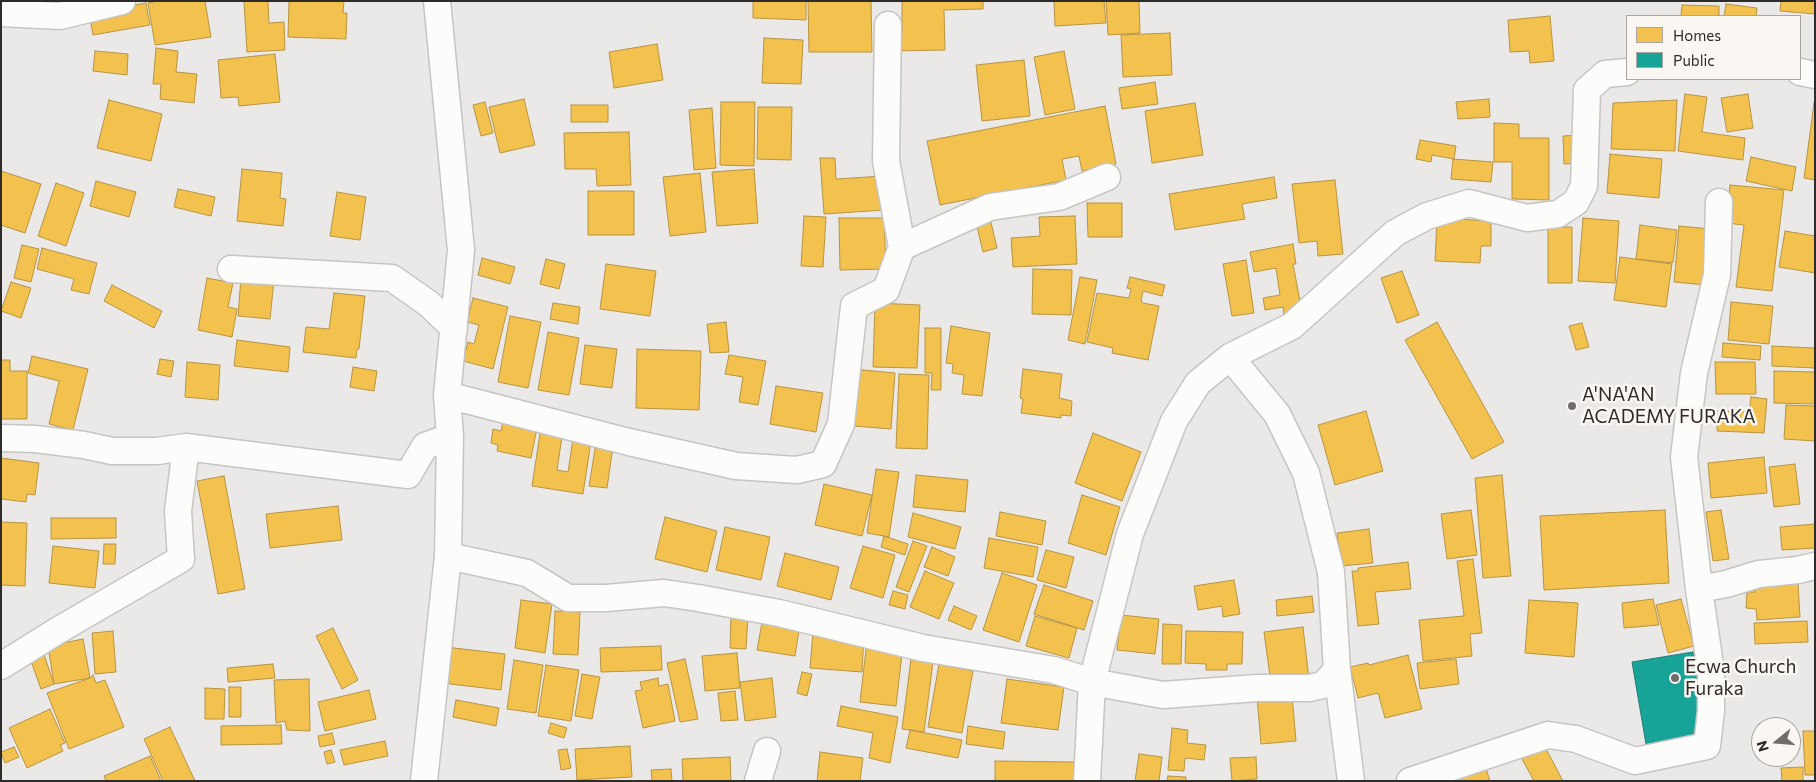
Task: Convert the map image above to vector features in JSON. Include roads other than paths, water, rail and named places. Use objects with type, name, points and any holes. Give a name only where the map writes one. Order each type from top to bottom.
[{"type":"street","points":[[1,13],[60,16],[122,1]]},
{"type":"street","points":[[424,781],[448,556],[450,437],[447,395],[461,250],[437,1]]},
{"type":"street","points":[[447,395],[629,442],[736,466],[797,470],[823,464],[841,424],[854,306],[886,290],[902,247],[886,161],[888,25]]},
{"type":"street","points":[[1087,781],[1092,682],[1130,534],[1174,422],[1198,384],[1230,357],[1292,326],[1395,233],[1427,216],[1468,203],[1527,218],[1558,214],[1576,202],[1584,186],[1587,90],[1605,74],[1626,72]]},
{"type":"street","points":[[1801,72],[1815,75]]},
{"type":"street","points":[[902,247],[990,207],[1059,197],[1107,177]]},
{"type":"street","points":[[1410,781],[1548,735],[1576,739],[1634,761],[1708,746],[1711,711],[1711,672],[1699,589],[1684,458],[1694,373],[1717,275],[1719,202]]},
{"type":"street","points":[[231,269],[392,278],[430,304],[454,328]]},
{"type":"street","points":[[1230,357],[1277,414],[1306,472],[1331,572],[1337,670],[1351,781]]},
{"type":"street","points":[[1,438],[35,438],[112,451],[157,451],[186,447],[408,476],[425,446],[450,437]]},
{"type":"street","points":[[1,666],[181,559],[178,511],[186,447]]},
{"type":"street","points":[[448,556],[527,573],[568,598],[606,598],[664,593],[779,613],[923,648],[1054,670],[1092,682],[1163,695],[1257,688],[1309,688],[1323,685],[1337,670]]},
{"type":"street","points":[[1699,589],[1726,584],[1758,574],[1798,570],[1815,566]]},
{"type":"street","points":[[758,781],[767,751]]},
{"type":"place","name":"A'NA'AN ACADEMY FURAKA","points":[[1572,406]]},
{"type":"place","name":"Ecwa Church Furaka","points":[[1675,678]]}]
